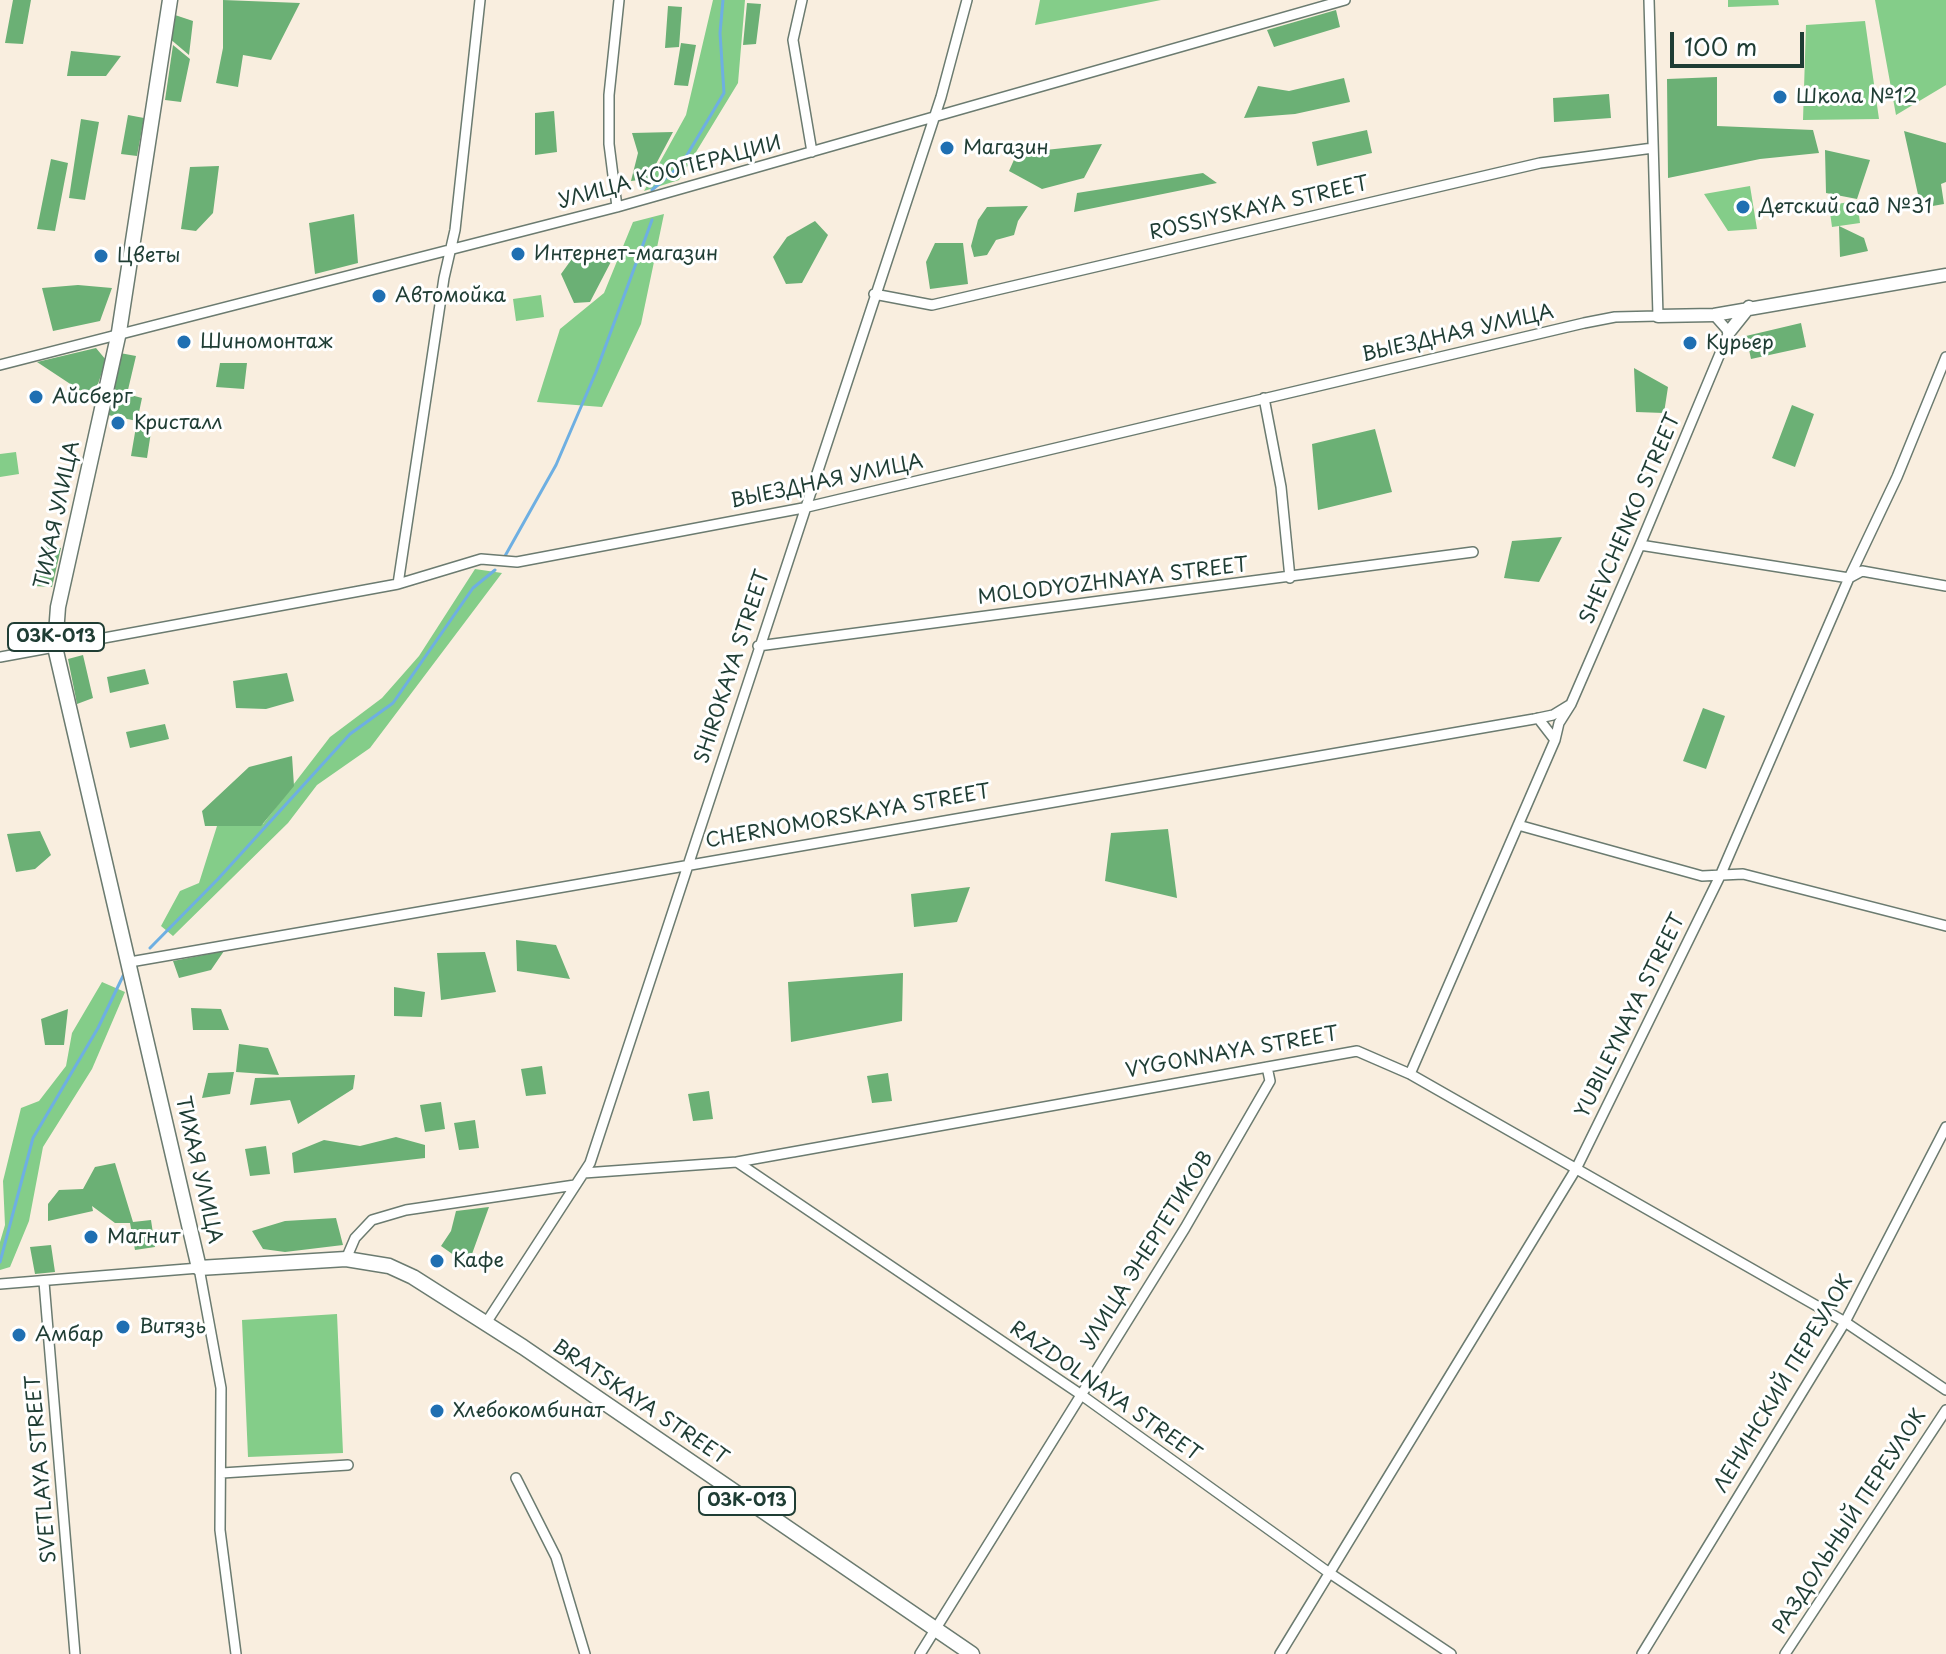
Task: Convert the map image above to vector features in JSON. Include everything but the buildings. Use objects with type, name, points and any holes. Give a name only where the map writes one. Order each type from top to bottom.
[{"type":"main road","name":"ТИХАЯ УЛИЦА","points":[[170,0],[119,332],[58,607],[55,647],[199,1268]]},
{"type":"main road","name":"03К-013","points":[[199,1268],[346,1259],[389,1266],[413,1277],[486,1323]]},
{"type":"main road","name":"BRATSKAYA STREET","points":[[486,1323],[972,1654]]},
{"type":"street","points":[[398,584],[449,249],[455,230],[480,0]]},
{"type":"street","points":[[617,207],[609,144],[609,95],[619,0]]},
{"type":"street","points":[[802,0],[793,40],[812,152]]},
{"type":"street","name":"SHIROKAYA STREET","points":[[486,1323],[584,1173],[934,118],[967,0]]},
{"type":"street","name":"УЛИЦА КООПЕРАЦИИ","points":[[0,365],[119,332],[617,207],[1345,0]]},
{"type":"street","points":[[1649,0],[1658,316],[1714,315],[1749,307],[1804,302],[1946,275]]},
{"type":"street","name":"ROSSIYSKAYA STREET","points":[[874,294],[932,305],[1494,173],[1597,153],[1653,148]]},
{"type":"street","points":[[1714,315],[1729,332],[1749,307]]},
{"type":"street","name":"ВЫЕЗДНАЯ УЛИЦА","points":[[0,657],[398,584],[481,559],[517,562],[803,508],[1584,323],[1658,316]]},
{"type":"street","name":"SHEVCHENKO STREET","points":[[1410,1074],[1729,332]]},
{"type":"street","name":"YUBILEYNAYA STREET","points":[[1280,1654],[1576,1169],[1720,876],[1849,578],[1897,477],[1946,357]]},
{"type":"street","points":[[1264,398],[1281,487],[1290,578]]},
{"type":"street","points":[[1640,545],[1849,578],[1862,571],[1946,586]]},
{"type":"street","name":"MOLODYOZHNAYA STREET","points":[[758,646],[1473,552]]},
{"type":"street","name":"CHERNOMORSKAYA STREET","points":[[130,962],[1538,718],[1553,715],[1571,704]]},
{"type":"street","points":[[1538,718],[1555,740]]},
{"type":"street","points":[[1518,825],[1702,876],[1743,874],[1946,926]]},
{"type":"street","name":"VYGONNAYA STREET","points":[[584,1173],[737,1162],[1357,1051],[1410,1074],[1845,1322],[1946,1390]]},
{"type":"street","name":"УЛИЦА ЭНЕРГЕТИКОВ","points":[[920,1654],[1185,1228],[1270,1081],[1267,1067]]},
{"type":"street","name":"ЛЕНИНСКИЙ ПЕРЕУЛОК","points":[[1642,1654],[1845,1322],[1946,1127]]},
{"type":"street","name":"RAZDOLNAYA STREET","points":[[737,1162],[1080,1394],[1328,1572],[1451,1654]]},
{"type":"street","points":[[346,1259],[355,1238],[372,1220],[406,1210],[575,1185]]},
{"type":"street","points":[[0,1284],[199,1268],[221,1388],[220,1530],[236,1654]]},
{"type":"street","name":"SVETLAYA STREET","points":[[44,1282],[75,1654]]},
{"type":"street","name":"РАЗДОЛЬНЫЙ ПЕРЕУЛОК","points":[[1785,1654],[1946,1410]]},
{"type":"street","points":[[222,1473],[348,1465]]},
{"type":"street","points":[[516,1478],[556,1557],[585,1654]]},
{"type":"green space","points":[[13,0],[31,0],[23,44],[5,43]]},
{"type":"green space","points":[[223,0],[300,3],[271,60],[243,55],[238,87],[216,83],[223,48]]},
{"type":"green space","points":[[713,0],[745,0],[738,83],[679,180],[644,191],[686,115]]},
{"type":"green space","points":[[1040,0],[1161,0],[1035,25]]},
{"type":"green space","points":[[1728,0],[1778,0],[1779,5],[1728,7]]},
{"type":"green space","points":[[1875,0],[1946,0],[1946,85],[1896,115]]},
{"type":"green space","points":[[747,3],[761,4],[756,44],[743,45]]},
{"type":"green space","points":[[668,6],[682,7],[679,47],[665,48]]},
{"type":"green space","points":[[1336,10],[1340,27],[1274,47],[1267,30]]},
{"type":"green space","points":[[172,14],[193,21],[189,55],[169,38]]},
{"type":"green space","points":[[1865,21],[1879,119],[1803,120],[1806,25]]},
{"type":"green space","points":[[681,43],[696,45],[688,86],[674,85]]},
{"type":"green space","points":[[173,45],[190,59],[181,102],[165,100]]},
{"type":"green space","points":[[71,51],[121,56],[106,76],[67,76]]},
{"type":"green space","points":[[1717,77],[1717,126],[1813,130],[1819,153],[1760,159],[1668,178],[1667,79]]},
{"type":"green space","points":[[1344,78],[1350,102],[1295,114],[1244,118],[1258,86],[1289,91]]},
{"type":"green space","points":[[1609,94],[1611,118],[1554,122],[1553,98]]},
{"type":"green space","points":[[554,111],[557,152],[535,155],[535,113]]},
{"type":"green space","points":[[128,115],[144,118],[137,156],[121,154]]},
{"type":"green space","points":[[81,119],[99,122],[85,200],[69,198]]},
{"type":"green space","points":[[1367,130],[1372,153],[1317,166],[1312,142]]},
{"type":"green space","points":[[1904,131],[1946,143],[1946,182],[1941,184],[1944,204],[1921,208]]},
{"type":"green space","points":[[673,132],[648,179],[631,181],[638,153],[632,133]]},
{"type":"green space","points":[[1102,144],[1084,178],[1042,189],[1009,171],[1017,153]]},
{"type":"green space","points":[[1825,150],[1870,160],[1857,199],[1826,193]]},
{"type":"green space","points":[[51,159],[68,163],[55,231],[37,229]]},
{"type":"green space","points":[[219,166],[213,213],[196,231],[181,229],[190,167]]},
{"type":"green space","points":[[1203,173],[1217,183],[1074,212],[1077,193]]},
{"type":"green space","points":[[1750,186],[1757,229],[1728,231],[1704,194]]},
{"type":"green space","points":[[1857,201],[1860,223],[1832,227],[1829,205]]},
{"type":"green space","points":[[1028,206],[1018,221],[1014,235],[996,240],[987,255],[974,257],[971,246],[978,220],[987,207]]},
{"type":"green space","points":[[354,214],[358,263],[315,274],[309,223]]},
{"type":"green space","points":[[664,214],[641,324],[602,407],[537,402],[560,329],[604,293],[633,222]]},
{"type":"green space","points":[[815,221],[828,235],[802,283],[786,284],[773,257],[787,237]]},
{"type":"green space","points":[[1839,226],[1864,238],[1868,251],[1840,257]]},
{"type":"green space","points":[[935,243],[963,243],[968,284],[930,289],[926,262]]},
{"type":"green space","points":[[615,254],[590,302],[574,303],[561,274],[574,256]]},
{"type":"green space","points":[[78,285],[112,288],[100,321],[53,331],[42,288]]},
{"type":"green space","points":[[541,295],[544,317],[516,321],[513,299]]},
{"type":"green space","points":[[1801,323],[1806,347],[1751,359],[1746,336]]},
{"type":"green space","points":[[96,348],[106,360],[93,399],[37,362]]},
{"type":"green space","points":[[120,353],[136,356],[127,394],[142,398],[138,417],[153,419],[147,458],[131,456],[137,421],[108,415]]},
{"type":"green space","points":[[220,363],[247,363],[244,389],[216,387]]},
{"type":"green space","points":[[1634,368],[1668,387],[1664,413],[1636,412]]},
{"type":"green space","points":[[1792,405],[1814,414],[1795,467],[1772,458]]},
{"type":"green space","points":[[1375,429],[1392,492],[1318,510],[1312,444]]},
{"type":"green space","points":[[16,452],[19,474],[0,477],[0,454]]},
{"type":"green space","points":[[1562,537],[1539,582],[1504,578],[1512,541]]},
{"type":"green space","points":[[46,545],[61,548],[52,587],[34,586]]},
{"type":"green space","points":[[475,569],[502,573],[370,748],[317,785],[288,823],[173,936],[161,926],[180,891],[199,883],[217,826],[263,824],[330,737],[382,698],[419,656]]},
{"type":"green space","points":[[83,655],[93,698],[77,704],[68,659]]},
{"type":"green space","points":[[145,669],[149,684],[110,693],[107,677]]},
{"type":"green space","points":[[287,673],[294,701],[266,709],[236,708],[233,681]]},
{"type":"green space","points":[[1703,708],[1725,716],[1706,769],[1683,761]]},
{"type":"green space","points":[[165,724],[169,739],[130,748],[126,732]]},
{"type":"green space","points":[[292,756],[294,786],[261,826],[205,826],[202,811],[249,767]]},
{"type":"green space","points":[[1168,829],[1177,898],[1105,881],[1111,833]]},
{"type":"green space","points":[[40,831],[51,855],[35,869],[16,872],[7,834]]},
{"type":"green space","points":[[970,887],[957,922],[914,927],[911,894]]},
{"type":"green space","points":[[516,940],[556,945],[570,979],[517,971]]},
{"type":"green space","points":[[224,951],[211,970],[179,978],[173,961]]},
{"type":"green space","points":[[485,952],[496,992],[441,1000],[437,953]]},
{"type":"green space","points":[[903,973],[902,1021],[791,1042],[788,982]]},
{"type":"green space","points":[[102,982],[125,992],[92,1069],[43,1147],[29,1221],[10,1267],[0,1270],[0,1242],[5,1225],[3,1181],[21,1108],[39,1101],[66,1066],[72,1033]]},
{"type":"green space","points":[[394,987],[425,992],[422,1017],[394,1016]]},
{"type":"green space","points":[[191,1008],[221,1009],[229,1030],[193,1030]]},
{"type":"green space","points":[[68,1009],[64,1045],[45,1045],[41,1019]]},
{"type":"green space","points":[[239,1044],[268,1048],[279,1075],[236,1072]]},
{"type":"green space","points":[[542,1066],[546,1094],[526,1096],[521,1069]]},
{"type":"green space","points":[[234,1072],[230,1094],[202,1098],[208,1073]]},
{"type":"green space","points":[[888,1073],[892,1101],[872,1103],[867,1076]]},
{"type":"green space","points":[[355,1075],[353,1089],[298,1124],[290,1100],[250,1105],[255,1078]]},
{"type":"green space","points":[[709,1091],[713,1119],[693,1121],[688,1094]]},
{"type":"green space","points":[[441,1102],[445,1129],[425,1132],[420,1105]]},
{"type":"green space","points":[[475,1120],[479,1148],[459,1150],[454,1123]]},
{"type":"green space","points":[[396,1137],[425,1145],[425,1158],[294,1173],[292,1153],[324,1140],[360,1146]]},
{"type":"green space","points":[[266,1146],[270,1174],[250,1176],[245,1149]]},
{"type":"green space","points":[[115,1163],[133,1222],[151,1220],[155,1247],[135,1250],[130,1223],[115,1223],[92,1206],[93,1211],[48,1221],[48,1204],[59,1190],[83,1189],[95,1167]]},
{"type":"green space","points":[[489,1207],[468,1265],[441,1246],[451,1231],[456,1211]]},
{"type":"green space","points":[[336,1218],[343,1245],[285,1252],[263,1249],[252,1231],[285,1221]]},
{"type":"green space","points":[[51,1245],[55,1272],[35,1274],[30,1247]]},
{"type":"green space","points":[[337,1314],[343,1453],[248,1457],[242,1320]]},
{"type":"waterway","points":[[652,190],[681,165],[724,93],[720,33],[723,0]]},
{"type":"waterway","points":[[505,556],[556,465],[596,372],[652,220]]},
{"type":"waterway","points":[[150,948],[218,879],[350,734],[393,703],[473,588],[495,570]]},
{"type":"waterway","points":[[0,1262],[33,1138],[98,1028],[124,974]]},
{"type":"place","name":"Школа №12","points":[[1780,97]]},
{"type":"place","name":"Магазин","points":[[947,148]]},
{"type":"place","name":"Детский сад №31","points":[[1743,207]]},
{"type":"place","name":"Интернет-магазин","points":[[518,254]]},
{"type":"place","name":"Цветы","points":[[101,256]]},
{"type":"place","name":"Автомойка","points":[[379,296]]},
{"type":"place","name":"Шиномонтаж","points":[[184,342]]},
{"type":"place","name":"Курьер","points":[[1690,343]]},
{"type":"place","name":"Айсберг","points":[[36,397]]},
{"type":"place","name":"Кристалл","points":[[118,423]]},
{"type":"place","name":"Магнит","points":[[91,1237]]},
{"type":"place","name":"Кафе","points":[[437,1261]]},
{"type":"place","name":"Витязь","points":[[123,1327]]},
{"type":"place","name":"Амбар","points":[[19,1335]]},
{"type":"place","name":"Хлебокомбинат","points":[[437,1411]]}]
